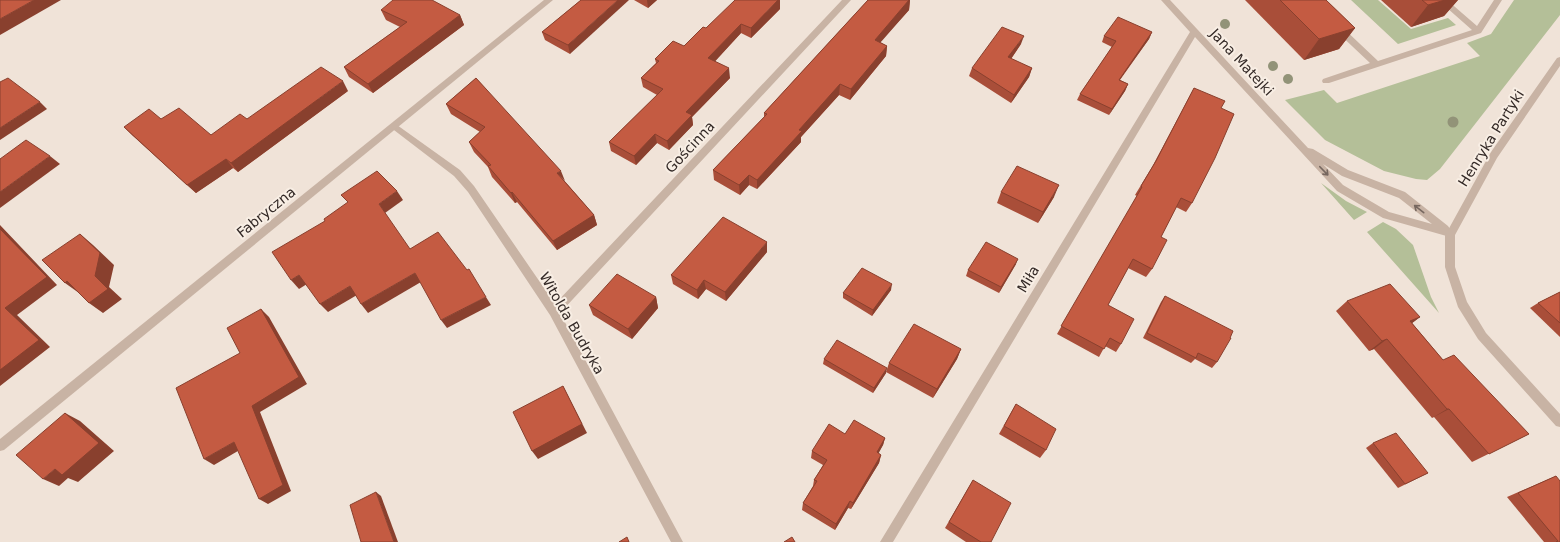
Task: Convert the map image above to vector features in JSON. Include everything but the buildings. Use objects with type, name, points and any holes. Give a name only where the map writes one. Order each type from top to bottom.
[{"type":"street","name":"Fabryczna","points":[[0,446],[549,0]]},
{"type":"street","name":"Gościnna","points":[[554,312],[847,0]]},
{"type":"street","name":"Jana Matejki","points":[[1165,0],[1340,188],[1386,215],[1450,233]]},
{"type":"street","points":[[1442,0],[1478,31]]},
{"type":"street","points":[[1326,81],[1478,31],[1498,0]]},
{"type":"street","points":[[1332,21],[1376,64]]},
{"type":"street","name":"Miła","points":[[886,542],[1194,31]]},
{"type":"street","name":"Henryka Partyki","points":[[1450,233],[1494,155],[1560,60]]},
{"type":"street","name":"Witolda Budryka","points":[[394,127],[458,173],[471,189],[554,312],[677,542]]},
{"type":"street","name":"Jana Matejki","points":[[1297,143],[1346,173],[1402,195],[1450,233]]},
{"type":"street","points":[[1450,233],[1450,267],[1462,304],[1482,336],[1560,422]]},
{"type":"green space","points":[[1351,0],[1378,0],[1411,29],[1448,18],[1456,25],[1398,44]]},
{"type":"green space","points":[[1514,0],[1560,0],[1560,15],[1440,169],[1427,180],[1416,179],[1384,171],[1325,140],[1285,100],[1324,90],[1337,103],[1480,56],[1467,43],[1491,34]]},
{"type":"green space","points":[[1321,183],[1346,201],[1367,212],[1354,220]]},
{"type":"green space","points":[[1383,222],[1396,229],[1413,245],[1431,297],[1439,313],[1367,232]]}]
